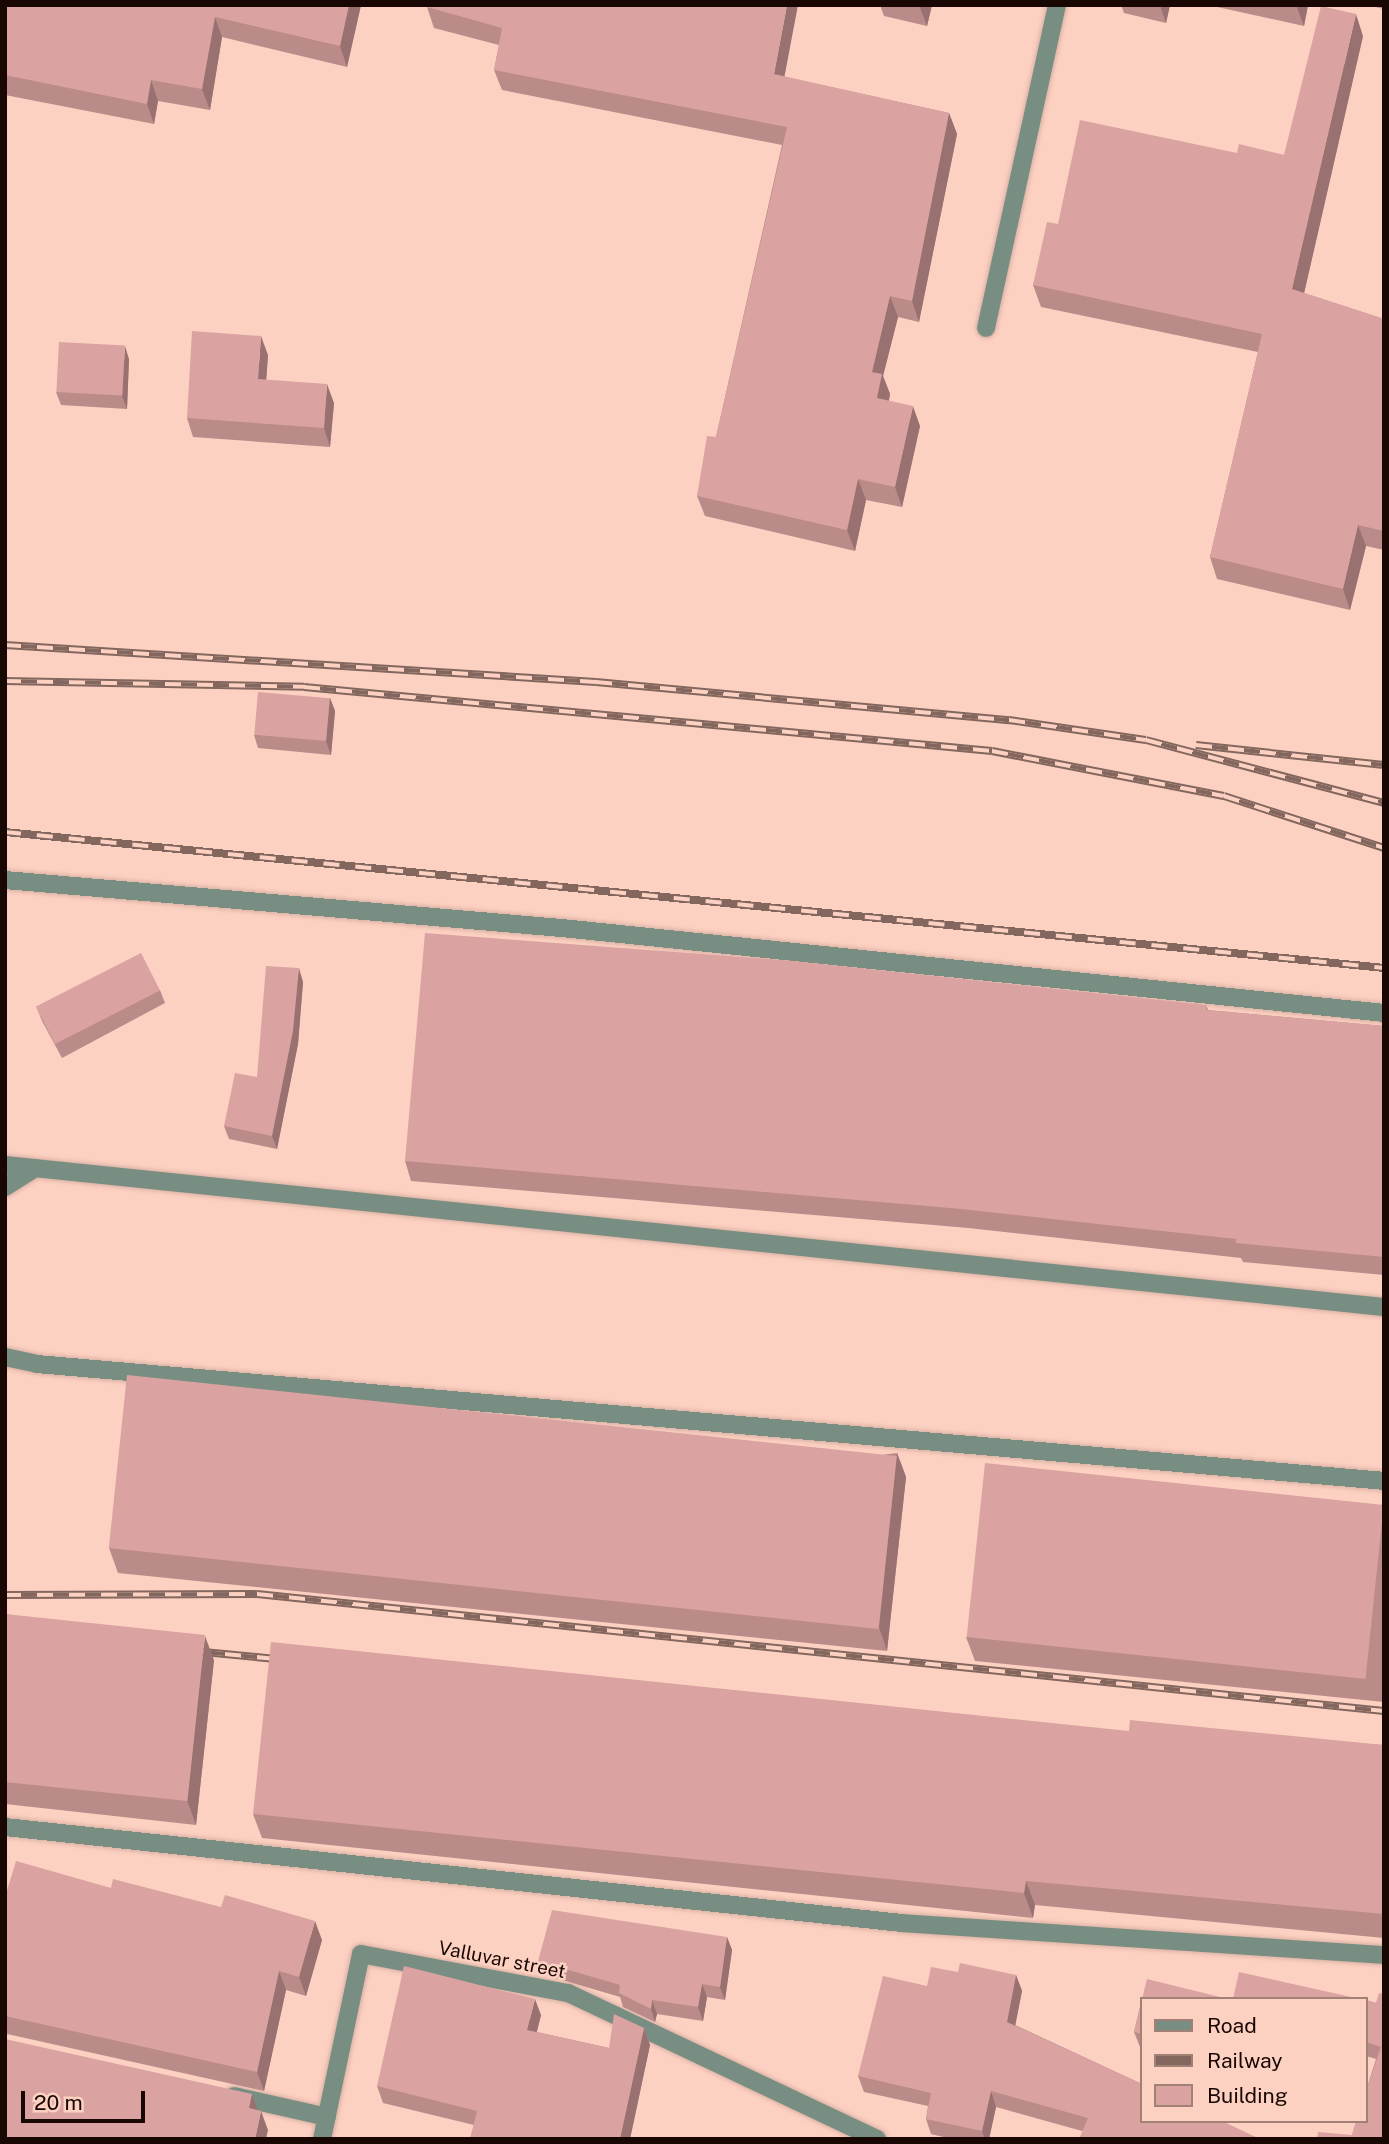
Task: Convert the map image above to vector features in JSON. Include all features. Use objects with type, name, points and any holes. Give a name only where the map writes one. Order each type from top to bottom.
[{"type":"street","points":[[986,328],[1057,5]]},
{"type":"street","points":[[5,880],[562,928],[1384,1013]]},
{"type":"street","points":[[5,1165],[1384,1307]]},
{"type":"street","points":[[5,1187],[35,1168]]},
{"type":"street","points":[[5,1357],[37,1363],[1384,1481]]},
{"type":"street","points":[[5,1828],[902,1923],[1384,1955]]},
{"type":"street","name":"Valluvar street","points":[[322,2139],[361,1954],[568,1993],[877,2139]]},
{"type":"street","points":[[220,2093],[327,2117]]},
{"type":"building","points":[[5,5],[349,5],[340,46],[215,17],[202,89],[151,80],[147,104],[5,75]]},
{"type":"building","points":[[427,5],[787,5],[774,74],[949,113],[912,301],[890,296],[872,372],[882,374],[877,398],[913,406],[895,487],[858,479],[847,530],[697,496],[707,436],[716,437],[787,127],[494,70],[502,28]]},
{"type":"building","points":[[1321,6],[1356,14],[1292,289],[1384,319],[1384,531],[1358,525],[1343,589],[1210,557],[1262,334],[1033,285],[1047,222],[1058,224],[1080,120],[1237,153],[1239,144],[1284,155]]},
{"type":"building","points":[[192,331],[261,336],[258,379],[327,384],[324,428],[187,418]]},
{"type":"building","points":[[59,342],[125,345],[122,395],[56,392]]},
{"type":"building","points":[[258,692],[330,698],[326,741],[254,735]]},
{"type":"building","points":[[425,933],[793,961],[1206,1005],[1206,1010],[1384,1026],[1384,1257],[1236,1243],[1236,1239],[961,1209],[405,1161]]},
{"type":"building","points":[[141,953],[160,990],[55,1044],[36,1007]]},
{"type":"building","points":[[266,966],[299,968],[293,1031],[272,1136],[224,1126],[235,1073],[257,1077]]},
{"type":"building","points":[[127,1375],[897,1456],[879,1629],[109,1548]]},
{"type":"building","points":[[985,1463],[1384,1505],[1366,1679],[967,1637]]},
{"type":"building","points":[[5,1614],[205,1635],[187,1801],[5,1782]]},
{"type":"building","points":[[271,1642],[1129,1731],[1130,1720],[1384,1745],[1384,1914],[1026,1881],[1024,1893],[253,1814]]},
{"type":"building","points":[[16,1861],[111,1888],[113,1879],[221,1907],[225,1895],[315,1921],[299,1977],[279,1971],[257,2072],[5,2016],[5,1897]]},
{"type":"building","points":[[552,1910],[727,1937],[720,1987],[702,1984],[698,2007],[652,2000],[651,2009],[619,1993],[620,1985],[538,1961]]},
{"type":"building","points":[[960,1963],[1016,1975],[1007,2022],[1140,2083],[1140,2123],[1226,2123],[1260,2139],[1079,2139],[1088,2118],[991,2091],[982,2131],[926,2119],[931,2093],[858,2076],[883,1976],[927,1986],[931,1967],[958,1972]]},
{"type":"building","points":[[404,1966],[535,1999],[527,2030],[609,2048],[614,2014],[644,2028],[620,2139],[470,2139],[477,2111],[377,2086]]},
{"type":"building","points":[[1239,1972],[1351,1997],[1233,1997]]},
{"type":"building","points":[[1147,1979],[1220,1997],[1142,1997]]},
{"type":"building","points":[[1379,1993],[1384,1994],[1384,2139],[1317,2139],[1318,2132],[1352,2135],[1355,2123],[1368,2123],[1368,2085],[1381,2047],[1368,2043],[1368,2001],[1376,2003]]},
{"type":"building","points":[[1140,2007],[1140,2034],[1134,2032]]},
{"type":"building","points":[[5,2039],[252,2094],[249,2108],[261,2111],[255,2139],[5,2139]]},
{"type":"railway","points":[[5,645],[596,682],[1009,720],[1146,740],[1384,803]]},
{"type":"railway","points":[[5,681],[304,687],[992,751],[1224,796],[1384,848]]},
{"type":"railway","points":[[1196,745],[1384,765]]},
{"type":"railway","points":[[5,832],[1384,968]]},
{"type":"railway","points":[[5,1595],[257,1594],[1384,1711]]},
{"type":"railway","points":[[193,1651],[287,1660]]}]
